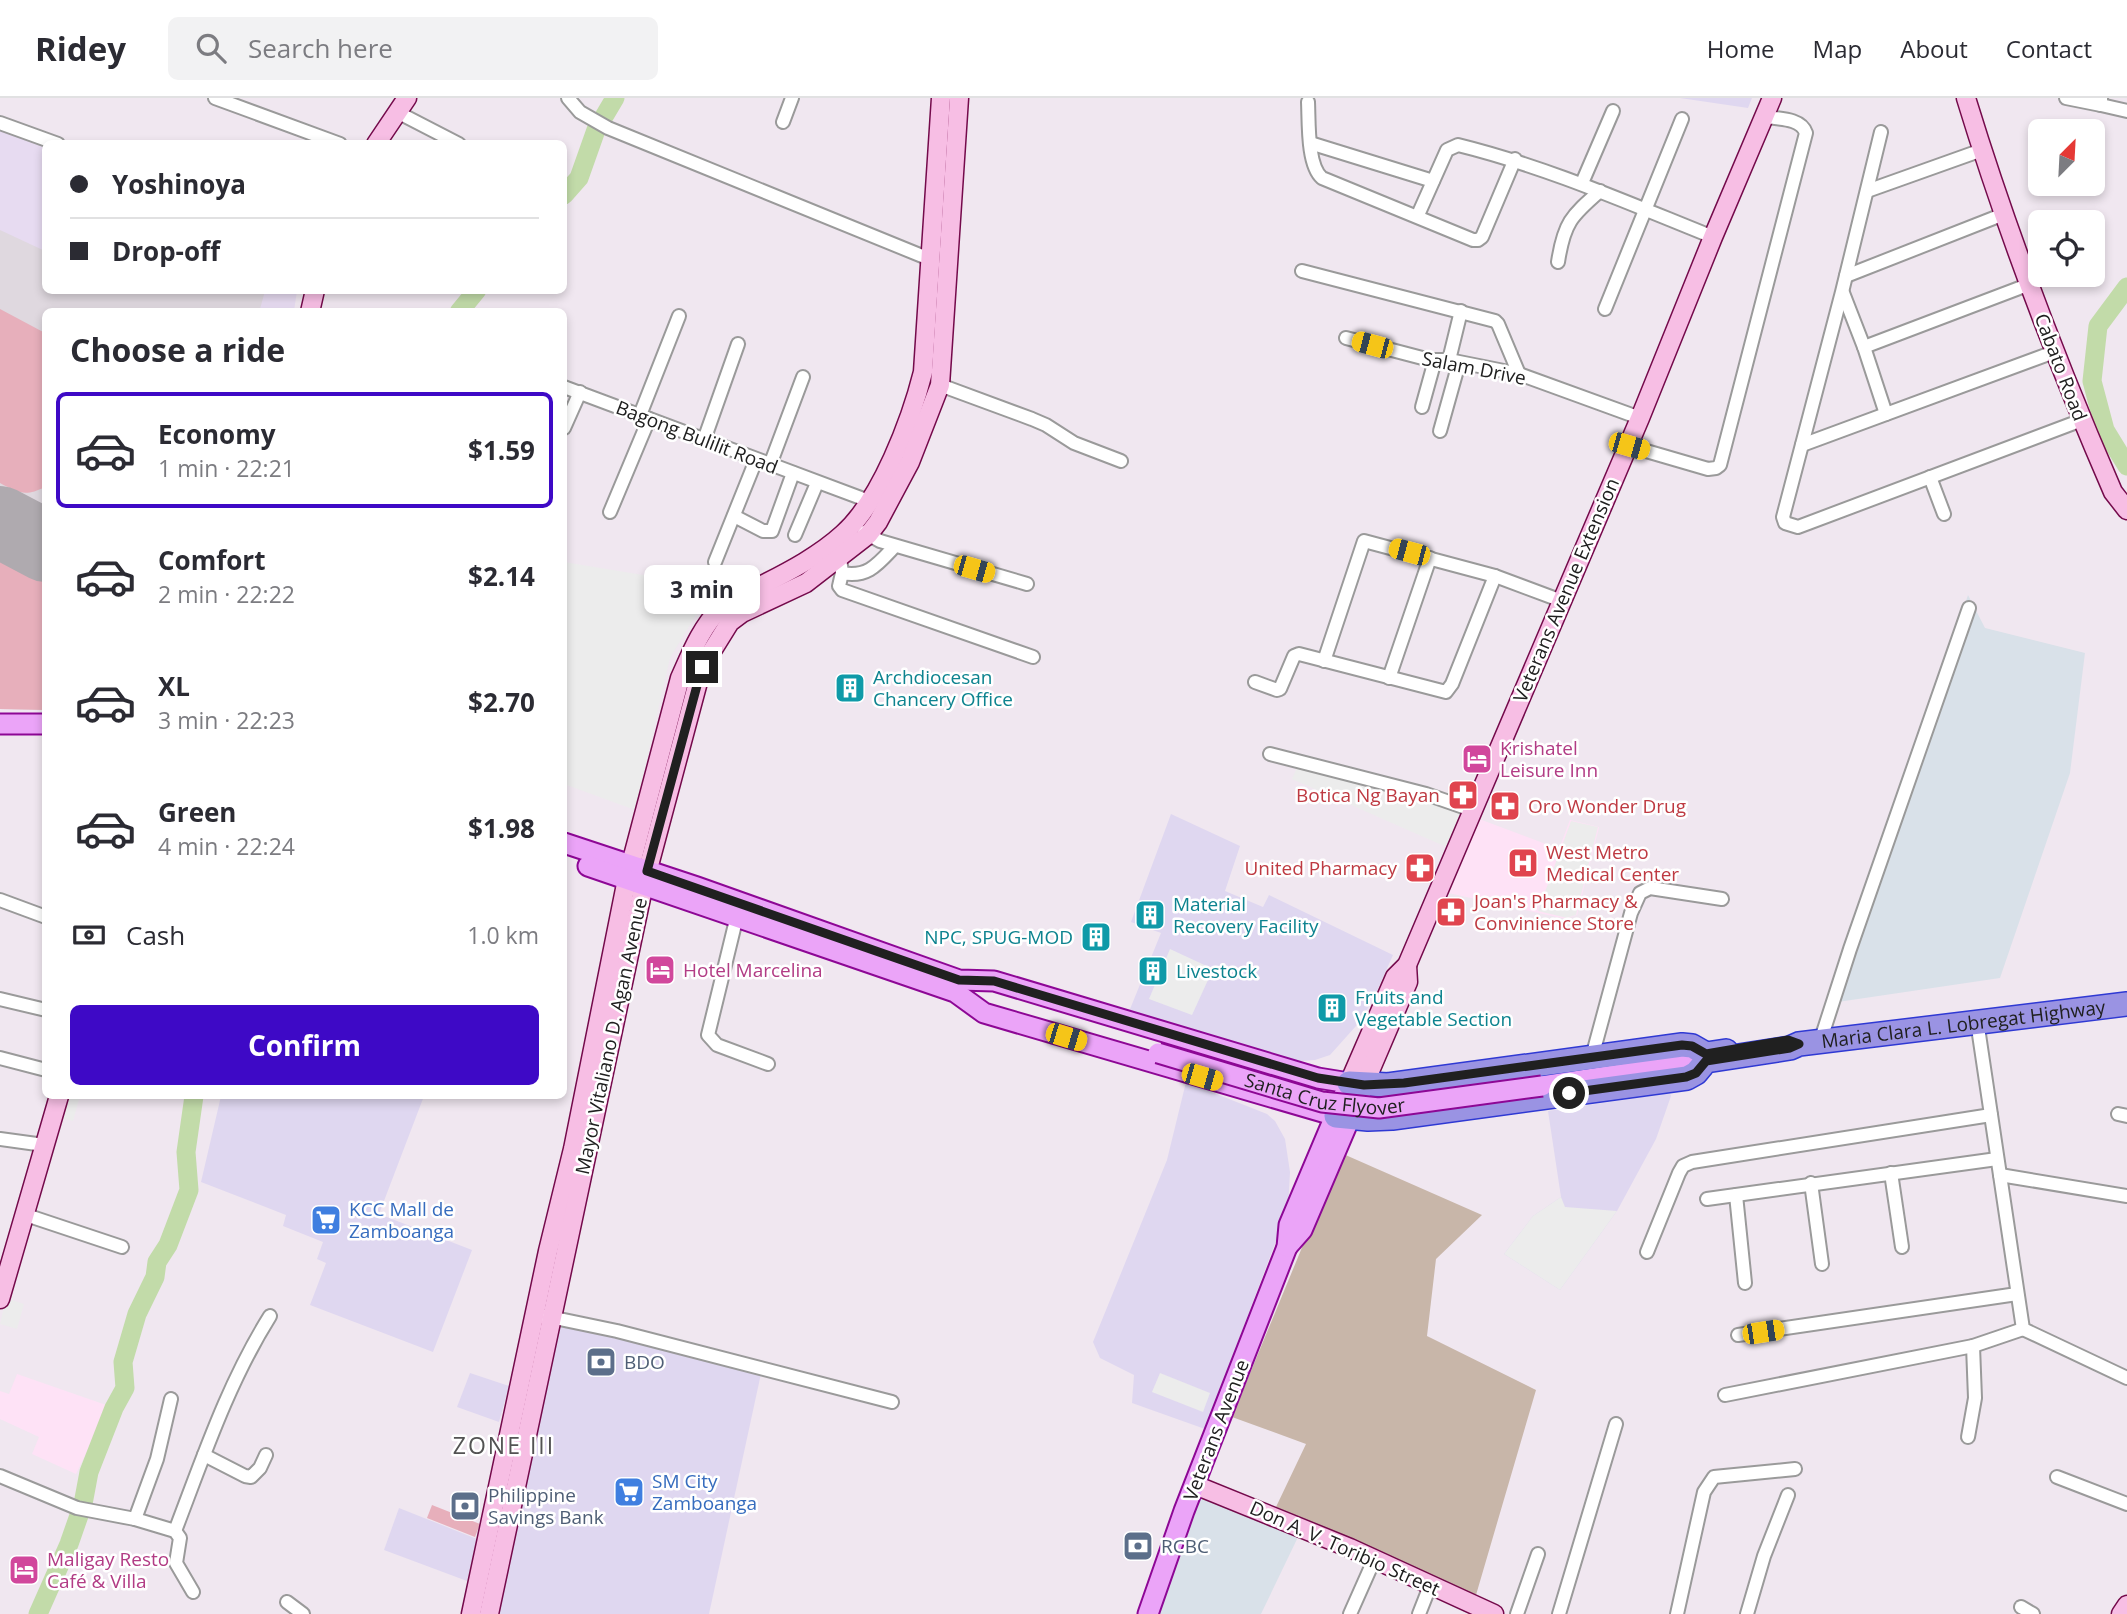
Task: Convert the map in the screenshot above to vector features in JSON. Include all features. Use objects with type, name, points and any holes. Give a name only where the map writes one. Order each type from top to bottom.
[{"type":"highway","name":"Maria Clara L. Lobregat Highway","points":[[1357,1084],[1404,1083],[1682,1045],[1692,1046],[1706,1057],[2127,1004]]},
{"type":"highway","name":"Maria Clara L. Lobregat Highway","points":[[1343,1117],[1379,1119],[1408,1116],[1686,1077],[1696,1073],[1706,1057]]},
{"type":"highway","points":[[1512,1068],[1517,1101]]},
{"type":"highway","points":[[1458,1075],[1463,1108]]},
{"type":"highway","points":[[1404,1083],[1408,1116]]},
{"type":"main road","name":"Mayor Vitaliano D. Agan Avenue","points":[[942,98],[947,155]]},
{"type":"main road","name":"Mayor Vitaliano D. Agan Avenue","points":[[924,401],[940,385],[940,260],[947,155],[959,98]]},
{"type":"main road","name":"Veterans Avenue Extension","points":[[1357,1084],[1408,982],[1407,965],[1629,446],[1772,98]]},
{"type":"main road","name":"Cabato Road","points":[[1966,98],[2028,279]]},
{"type":"main road","points":[[379,140],[402,105]]},
{"type":"main road","name":"Mayor Vitaliano D. Agan Avenue","points":[[637,875],[702,667],[709,653],[730,622],[742,613],[841,566],[891,480],[910,462],[924,401],[923,372],[940,260]]},
{"type":"main road","name":"Cabato Road","points":[[2031,287],[2082,420],[2113,492],[2127,510]]},
{"type":"main road","name":"Mayor Vitaliano D. Agan Avenue","points":[[477,1614],[556,1253],[573,1149],[680,678],[708,625],[719,611],[734,599],[797,566],[866,519]]},
{"type":"main road","points":[[0,724],[42,724]]},
{"type":"main road","points":[[567,844],[737,916],[957,986],[994,981],[1301,1073],[1357,1084]]},
{"type":"main road","points":[[567,858],[637,875],[957,986],[984,1013],[1343,1117]]},
{"type":"main road","name":"Santa Cruz Flyover","points":[[957,986],[1322,1102],[1379,1108],[1706,1057]]},
{"type":"main road","points":[[1182,1072],[1191,1040]]},
{"type":"main road","points":[[1237,1088],[1246,1056]]},
{"type":"main road","points":[[1292,1104],[1301,1073]]},
{"type":"main road","name":"Veterans Avenue","points":[[1148,1614],[1287,1247],[1289,1225],[1357,1084]]},
{"type":"main road","points":[[1,1289],[58,1099]]},
{"type":"main road","name":"Don A. V. Toribio Street","points":[[1195,1485],[1494,1614]]},
{"type":"main road","points":[[2121,1614],[2127,1605]]},
{"type":"street","points":[[215,98],[330,140]]},
{"type":"street","points":[[568,98],[580,112],[608,128],[940,260]]},
{"type":"street","points":[[783,122],[792,98]]},
{"type":"street","points":[[2066,98],[2101,101],[2127,111]]},
{"type":"street","points":[[1308,102],[1310,143],[1317,173],[1322,178],[1478,240],[1514,159]]},
{"type":"street","points":[[402,105],[453,140]]},
{"type":"street","points":[[1582,183],[1613,111]]},
{"type":"street","points":[[1629,446],[1707,469],[1720,465],[1806,133],[1802,125],[1796,122],[1765,117]]},
{"type":"street","points":[[1605,309],[1682,118]]},
{"type":"street","points":[[0,123],[47,140]]},
{"type":"street","points":[[1881,132],[1783,517],[1785,523],[1795,528],[2082,420]]},
{"type":"street","points":[[1310,143],[1433,181]]},
{"type":"street","points":[[1418,215],[1447,150],[1458,145],[1514,159],[1582,183],[1713,237]]},
{"type":"street","points":[[1867,191],[1982,150]]},
{"type":"street","points":[[1558,262],[1561,239],[1575,212],[1600,191]]},
{"type":"street","points":[[1846,276],[2004,214]]},
{"type":"street","points":[[1302,271],[1491,319],[1498,324],[1519,374]]},
{"type":"street","points":[[1864,346],[2028,285]]},
{"type":"street","points":[[1842,292],[1864,346],[1886,414]]},
{"type":"street","points":[[1440,431],[1448,361],[1461,311]]},
{"type":"street","points":[[610,512],[679,316]]},
{"type":"street","name":"Salam Drive","points":[[1346,338],[1519,374],[1640,418]]},
{"type":"street","points":[[704,440],[738,344]]},
{"type":"street","points":[[1801,445],[2054,352]]},
{"type":"street","points":[[1422,407],[1448,361]]},
{"type":"street","points":[[770,465],[803,377]]},
{"type":"street","points":[[940,385],[1039,422],[1073,443],[1121,460]]},
{"type":"street","name":"Bagong Bulilit Road","points":[[567,388],[830,488],[895,546],[1027,584]]},
{"type":"street","points":[[567,421],[580,392]]},
{"type":"street","points":[[715,562],[756,460]]},
{"type":"street","points":[[734,516],[764,531],[772,531],[793,473]]},
{"type":"street","points":[[1930,477],[1944,514]]},
{"type":"street","points":[[795,535],[817,483]]},
{"type":"street","points":[[1324,661],[1364,541],[1495,576],[1562,601]]},
{"type":"street","points":[[895,546],[881,561],[856,576],[841,566],[839,586],[851,594],[1033,656]]},
{"type":"street","points":[[1389,678],[1430,558]]},
{"type":"street","points":[[1255,682],[1280,689],[1296,654],[1443,693],[1449,690],[1495,576]]},
{"type":"street","points":[[1809,1043],[1850,949],[1969,608]]},
{"type":"street","points":[[1270,754],[1416,791],[1472,810]]},
{"type":"street","points":[[1592,1057],[1631,912],[1640,893],[1650,888],[1723,899]]},
{"type":"street","points":[[0,900],[42,916]]},
{"type":"street","points":[[737,916],[708,1035],[717,1045],[768,1064]]},
{"type":"street","points":[[0,999],[42,1009]]},
{"type":"street","points":[[1977,1021],[2023,1329]]},
{"type":"street","points":[[0,1058],[42,1069]]},
{"type":"street","points":[[1647,1252],[1679,1173],[1683,1166],[1692,1162],[1991,1115]]},
{"type":"street","points":[[0,1139],[44,1145]]},
{"type":"street","points":[[1707,1199],[1997,1159]]},
{"type":"street","points":[[1891,1173],[1902,1247]]},
{"type":"street","points":[[2000,1175],[2127,1196]]},
{"type":"street","points":[[1811,1183],[1822,1264]]},
{"type":"street","points":[[1736,1195],[1745,1283]]},
{"type":"street","points":[[23,1214],[122,1247]]},
{"type":"street","points":[[1738,1335],[2017,1294]]},
{"type":"street","points":[[543,1315],[617,1331],[892,1402]]},
{"type":"street","points":[[175,1531],[244,1360],[270,1316]]},
{"type":"street","points":[[1725,1395],[1973,1346],[2023,1329],[2127,1378]]},
{"type":"street","points":[[1968,1437],[1975,1398],[1973,1346]]},
{"type":"street","points":[[135,1519],[157,1459],[172,1399]]},
{"type":"street","points":[[1559,1614],[1616,1424]]},
{"type":"street","points":[[204,1455],[251,1477],[260,1468],[265,1455]]},
{"type":"street","points":[[1677,1614],[1708,1483],[1714,1478],[1795,1469]]},
{"type":"street","points":[[0,1476],[81,1509],[135,1519],[175,1531],[180,1538],[176,1563],[193,1592]]},
{"type":"street","points":[[2057,1477],[2127,1504]]},
{"type":"street","points":[[1747,1614],[1764,1556],[1788,1495]]},
{"type":"street","points":[[1517,1614],[1538,1554]]},
{"type":"street","points":[[1350,1614],[1374,1560]]},
{"type":"street","points":[[1419,1614],[1430,1586]]},
{"type":"street","points":[[287,1602],[303,1614]]},
{"type":"shaded area","points":[[1680,98],[1752,98],[1748,108]]},
{"type":"shaded area","points":[[0,130],[42,145],[42,294],[297,294],[294,308],[42,308],[42,323],[0,441]]},
{"type":"shaded area","points":[[0,230],[42,250],[42,294],[264,294],[260,308],[42,308],[42,710],[0,709]]},
{"type":"shaded area","points":[[0,309],[42,331],[42,488],[27,493],[0,483]]},
{"type":"shaded area","points":[[0,557],[42,579],[42,710],[0,709]]},
{"type":"shaded area","points":[[567,562],[728,589],[696,615],[670,658],[635,810],[567,785]]},
{"type":"shaded area","points":[[1968,595],[1985,628],[2085,653],[2070,773],[2000,978],[1831,1003]]},
{"type":"shaded area","points":[[1298,765],[1466,810],[1451,849],[1292,779]]},
{"type":"shaded area","points":[[1171,814],[1240,846],[1225,891],[1263,907],[1269,895],[1393,955],[1372,1002],[1356,1026],[1330,1055],[1301,1061],[1273,1057],[1128,1014],[1161,933],[1131,922]]},
{"type":"shaded area","name":"West Metro Medical Center","points":[[1474,817],[1559,849],[1570,820],[1599,827],[1577,915],[1566,919],[1444,892]]},
{"type":"shaded area","points":[[1571,821],[1598,827],[1576,915],[1567,918],[1538,911]]},
{"type":"shaded area","points":[[1170,949],[1213,969],[1192,1015],[1149,999]]},
{"type":"shaded area","points":[[1186,1082],[1267,1114],[1275,1121],[1285,1139],[1290,1172],[1288,1209],[1205,1429],[1132,1403],[1134,1375],[1100,1358],[1093,1342],[1167,1160]]},
{"type":"shaded area","points":[[1670,1093],[1656,1139],[1617,1211],[1560,1290],[1504,1254],[1533,1216],[1561,1197],[1548,1111]]},
{"type":"shaded area","points":[[63,1099],[79,1099],[73,1121],[59,1117]]},
{"type":"shaded area","name":"KCC Mall de Zamboanga","points":[[220,1099],[423,1099],[379,1214],[472,1250],[433,1352],[310,1305],[326,1263],[317,1259],[323,1242],[283,1226],[286,1215],[201,1182]]},
{"type":"shaded area","points":[[1341,1153],[1482,1215],[1436,1259],[1427,1336],[1536,1390],[1476,1595],[1276,1507],[1306,1444],[1232,1417]]},
{"type":"shaded area","points":[[1561,1197],[1565,1207],[1617,1211],[1560,1290],[1504,1254],[1533,1216]]},
{"type":"shaded area","points":[[6,1298],[24,1304],[17,1329],[0,1324]]},
{"type":"shaded area","name":"SM City Zamboanga","points":[[558,1325],[762,1369],[709,1614],[495,1614]]},
{"type":"shaded area","points":[[470,1373],[509,1386],[499,1422],[457,1407]]},
{"type":"shaded area","points":[[1160,1373],[1210,1393],[1203,1412],[1152,1392]]},
{"type":"shaded area","points":[[17,1374],[109,1406],[76,1474],[32,1454],[39,1437],[0,1419],[0,1391],[9,1394]]},
{"type":"shaded area","points":[[1202,1494],[1299,1535],[1261,1614],[1157,1614]]},
{"type":"shaded area","points":[[432,1505],[480,1524],[475,1537],[427,1518]]},
{"type":"shaded area","points":[[399,1508],[477,1539],[467,1581],[384,1550]]},
{"type":"waterway","points":[[567,192],[579,178],[596,130],[615,98]]},
{"type":"waterway","points":[[2127,287],[2098,326],[2092,381],[2105,430],[2127,466]]},
{"type":"waterway","points":[[462,308],[474,294]]},
{"type":"waterway","points":[[38,1614],[69,1544],[83,1504],[89,1472],[114,1408],[125,1388],[123,1362],[137,1314],[155,1277],[157,1262],[168,1245],[189,1190],[186,1152],[194,1099]]},
{"type":"runway","points":[[0,522],[42,544]]},
{"type":"place","name":"Archdiocesan Chancery Office","points":[[850,688]]},
{"type":"place","name":"Krishatel Leisure Inn","points":[[1477,759]]},
{"type":"place","name":"Botica Ng Bayan","points":[[1463,795]]},
{"type":"place","name":"Oro Wonder Drug","points":[[1505,806]]},
{"type":"place","name":"West Metro Medical Center","points":[[1523,863]]},
{"type":"place","name":"United Pharmacy","points":[[1420,868]]},
{"type":"place","name":"Joan's Pharmacy & Convinience Store","points":[[1451,912]]},
{"type":"place","name":"Material Recovery Facility","points":[[1150,915]]},
{"type":"place","name":"NPC, SPUG-MOD","points":[[1096,937]]},
{"type":"place","name":"Hotel Marcelina","points":[[660,970]]},
{"type":"place","name":"Livestock","points":[[1153,971]]},
{"type":"place","name":"Fruits and Vegetable Section","points":[[1332,1008]]},
{"type":"place","name":"KCC Mall de Zamboanga","points":[[326,1220]]},
{"type":"place","name":"BDO","points":[[601,1362]]},
{"type":"place","name":"SM City Zamboanga","points":[[629,1492]]},
{"type":"place","name":"Philippine Savings Bank","points":[[465,1506]]},
{"type":"place","name":"RCBC","points":[[1138,1546]]},
{"type":"place","name":"Maligay Resto Café & Villa","points":[[24,1570]]},
{"type":"district","name":"ZONE III","points":[[504,1446]]},
{"type":"route","points":[[702,667],[647,871],[959,980],[994,981],[1318,1078],[1364,1085],[1404,1083],[1682,1045],[1692,1046],[1706,1054],[1788,1040],[1799,1044],[1790,1048],[1706,1061],[1696,1073],[1686,1077],[1569,1093]]}]
